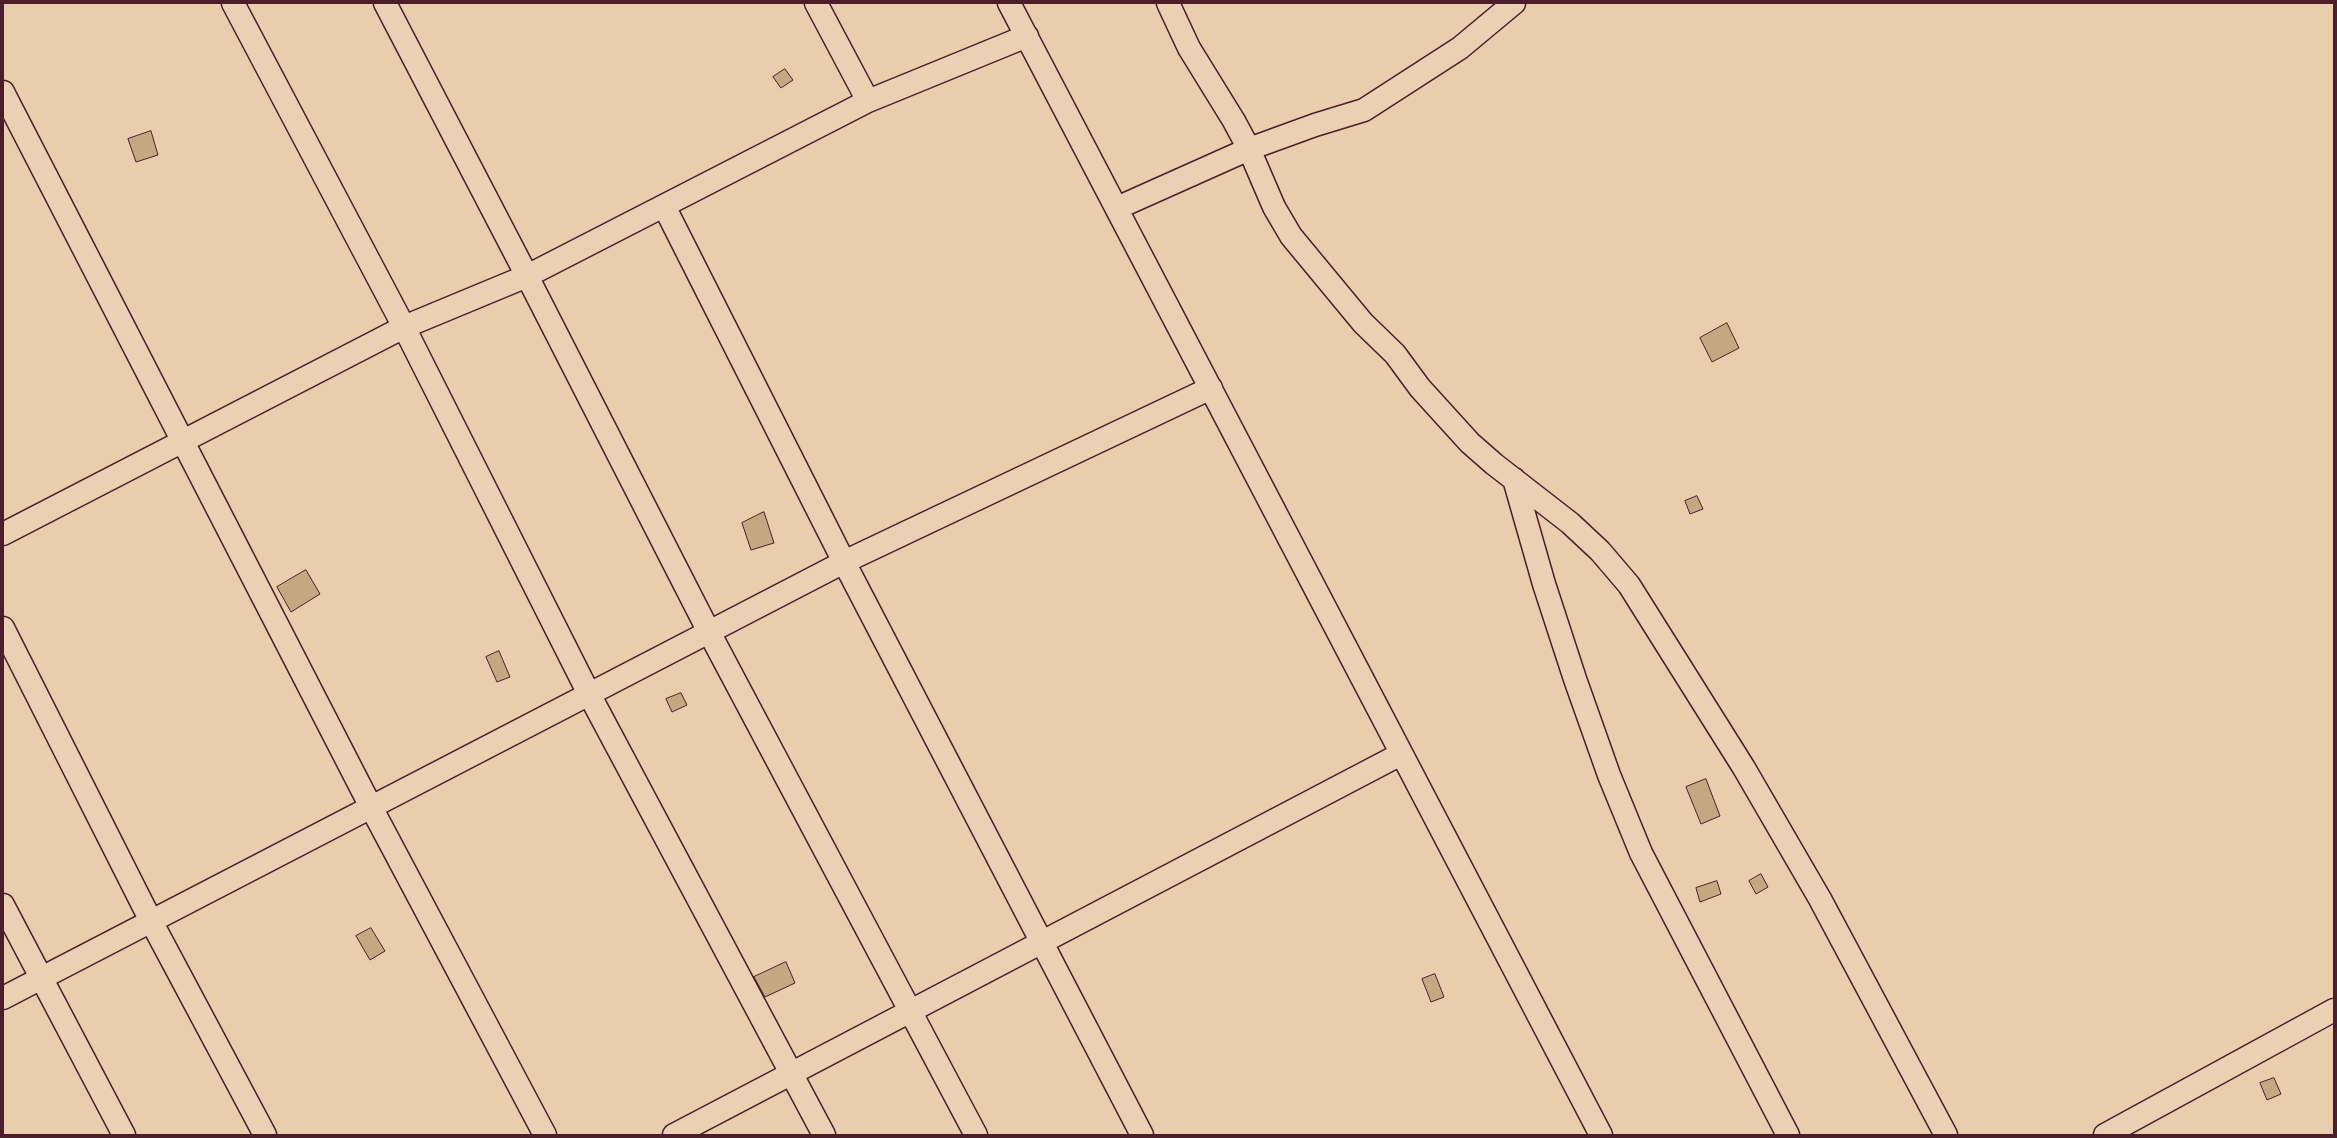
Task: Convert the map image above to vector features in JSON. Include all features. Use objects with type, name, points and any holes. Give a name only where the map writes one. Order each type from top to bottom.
[{"type":"street","points":[[233,3],[404,327],[589,694],[824,1135]]},
{"type":"street","points":[[385,3],[527,276],[709,632],[976,1135]]},
{"type":"street","points":[[816,3],[868,102]]},
{"type":"street","points":[[1009,3],[1601,1135]]},
{"type":"street","points":[[1168,3],[1189,48],[1234,121],[1249,149],[1274,207],[1290,236],[1363,323],[1395,354],[1420,388],[1470,442],[1570,523],[1600,551],[1629,585],[1748,774],[1823,906],[1946,1135]]},
{"type":"street","points":[[1116,208],[1249,149],[1315,125],[1364,110],[1460,48],[1514,3]]},
{"type":"street","points":[[3,534],[404,327],[527,276],[868,102],[1027,36]]},
{"type":"street","points":[[3,92],[371,807],[545,1135]]},
{"type":"street","points":[[664,206],[844,562],[1043,941],[1142,1135]]},
{"type":"street","points":[[3,998],[844,562],[1211,388]]},
{"type":"street","points":[[1514,479],[1544,584],[1575,679],[1609,775],[1641,853],[1788,1135]]},
{"type":"street","points":[[3,628],[151,921],[265,1135]]},
{"type":"street","points":[[674,1135],[1401,754]]},
{"type":"street","points":[[3,905],[40,978],[124,1135]]},
{"type":"street","points":[[2106,1135],[2334,1010]]},
{"type":"building","points":[[785,69],[793,80],[781,88],[773,77]]},
{"type":"building","points":[[151,131],[158,155],[136,162],[128,139]]},
{"type":"building","points":[[1727,323],[1739,348],[1712,362],[1700,338]]},
{"type":"building","points":[[1697,496],[1703,509],[1690,514],[1685,501]]},
{"type":"building","points":[[764,512],[774,543],[751,550],[742,523]]},
{"type":"building","points":[[306,570],[320,594],[291,612],[277,587]]},
{"type":"building","points":[[499,651],[510,677],[497,682],[486,657]]},
{"type":"building","points":[[681,693],[687,705],[672,712],[666,699]]},
{"type":"building","points":[[1706,779],[1720,816],[1701,824],[1686,787]]},
{"type":"building","points":[[1761,874],[1768,887],[1756,894],[1749,881]]},
{"type":"building","points":[[1717,881],[1721,894],[1700,902],[1696,888]]},
{"type":"building","points":[[371,928],[385,951],[370,960],[356,936]]},
{"type":"building","points":[[786,962],[795,983],[765,997],[754,977]]},
{"type":"building","points":[[1435,974],[1444,997],[1431,1002],[1422,979]]},
{"type":"building","points":[[2274,1078],[2281,1094],[2267,1100],[2260,1083]]}]
